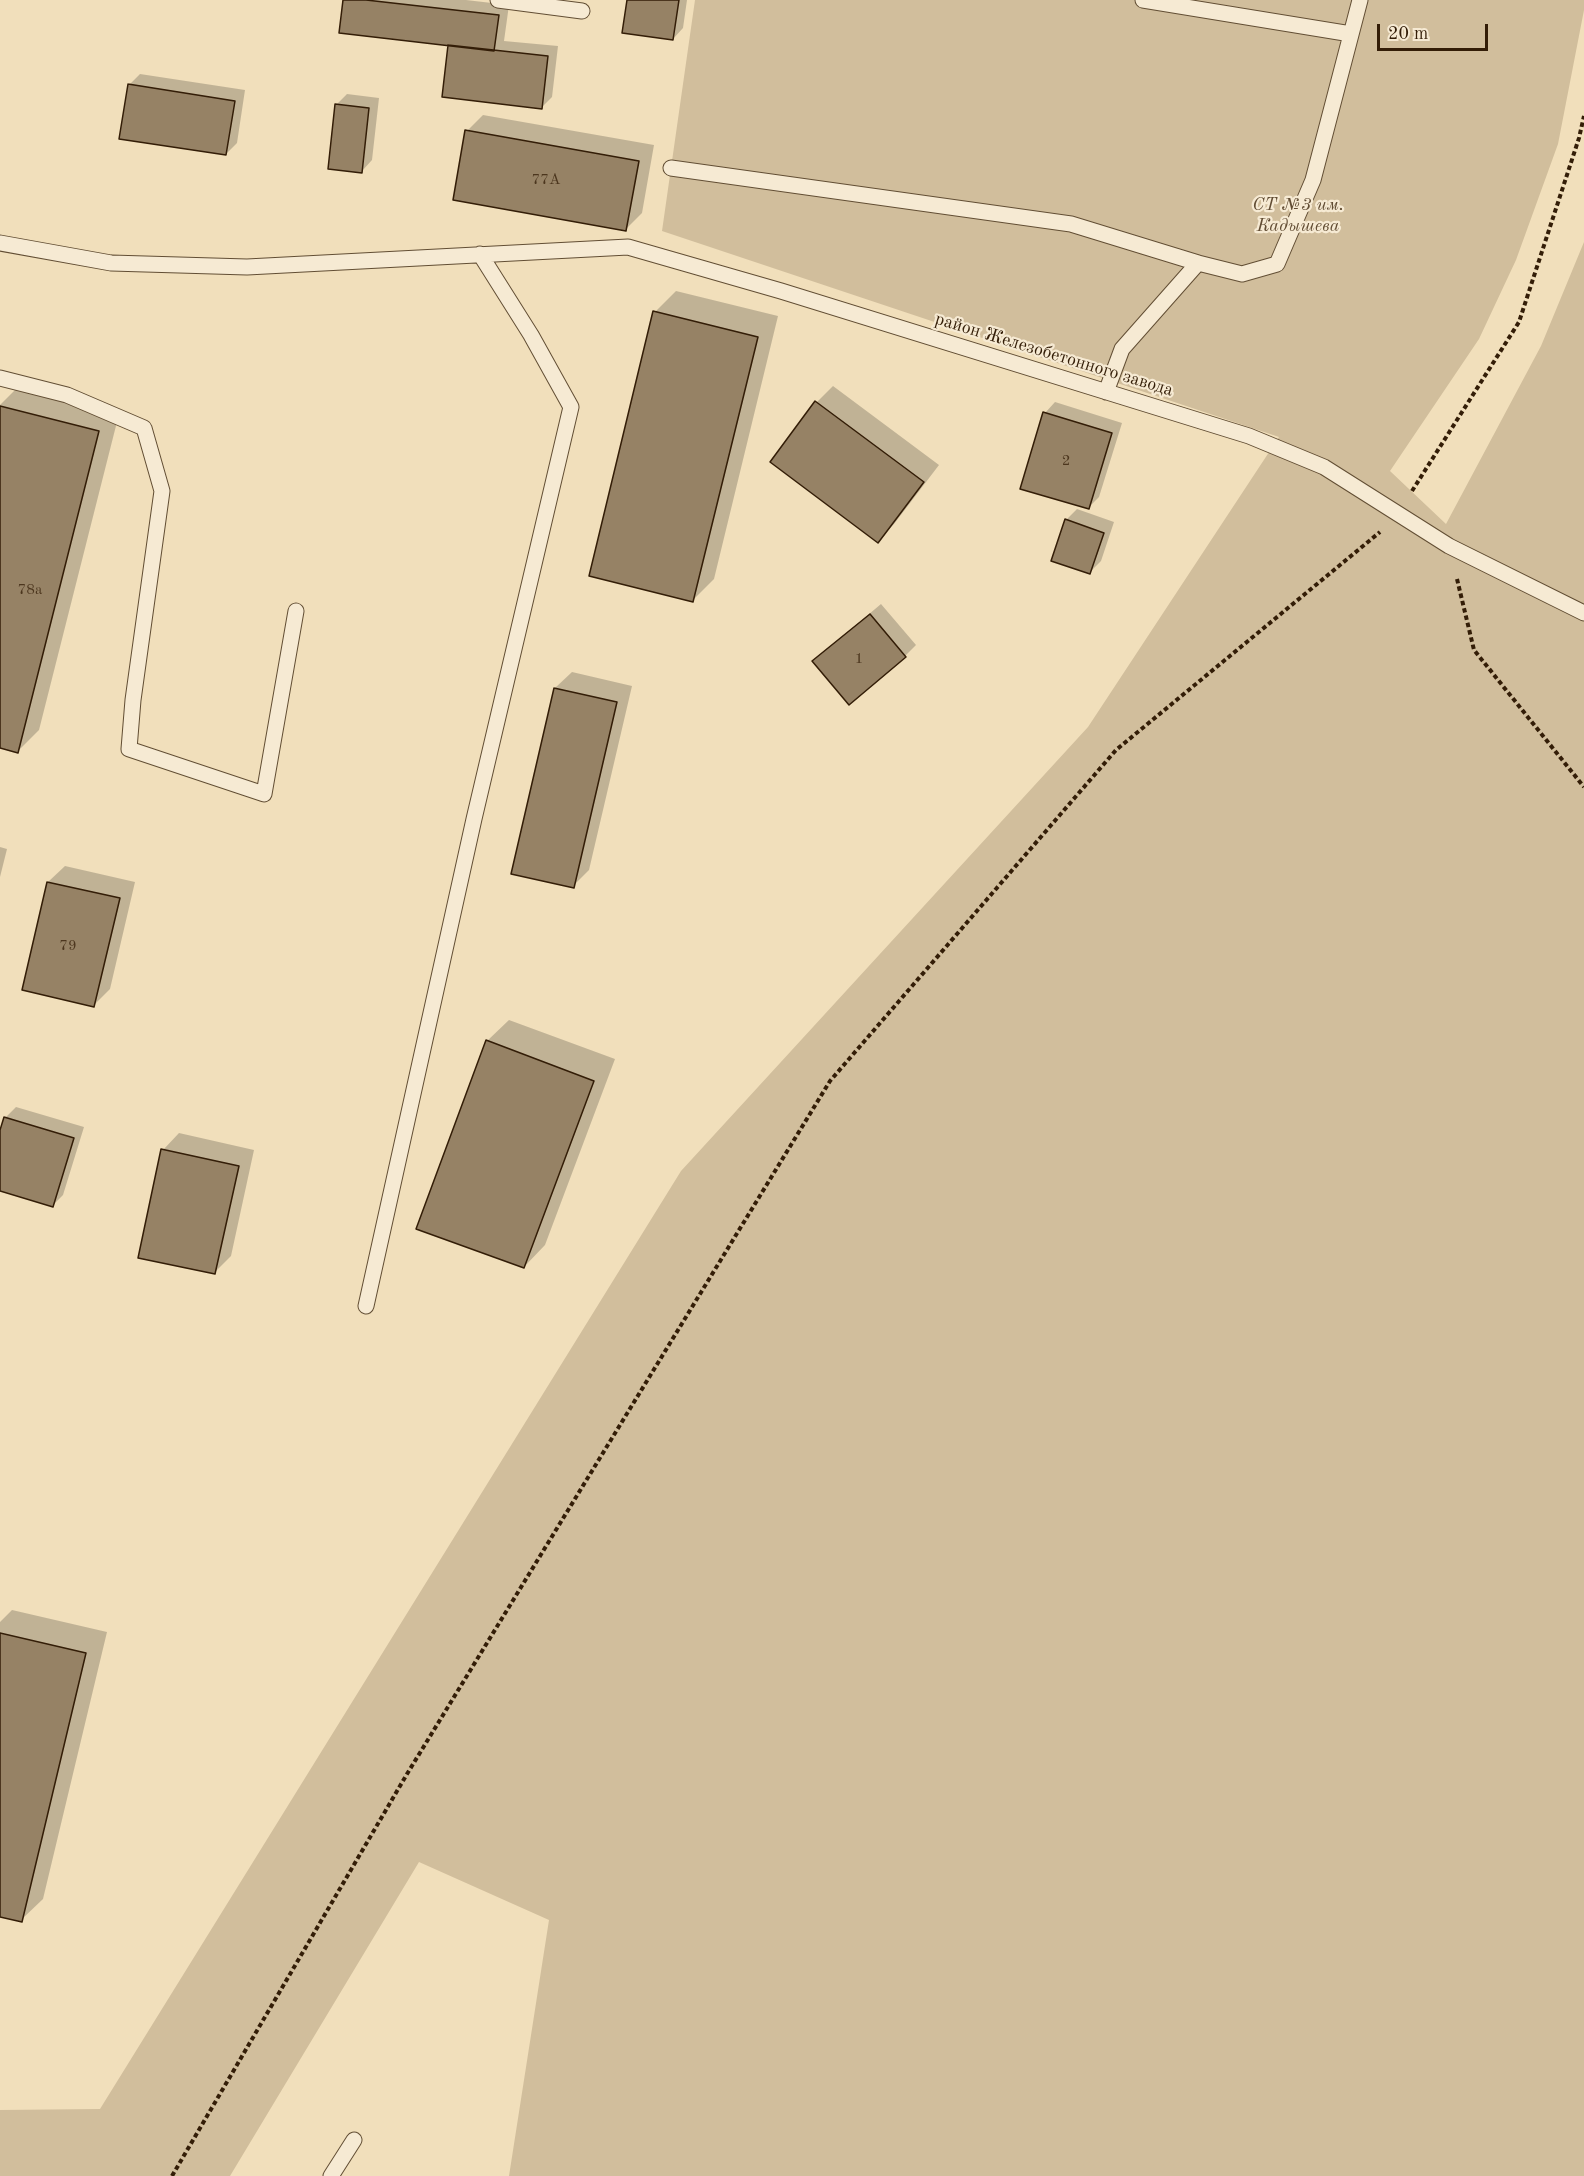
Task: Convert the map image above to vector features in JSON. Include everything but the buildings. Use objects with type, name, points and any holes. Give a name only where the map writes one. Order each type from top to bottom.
[{"type":"lane","points":[[498,0],[582,11]]},
{"type":"lane","points":[[1143,0],[1351,34]]},
{"type":"lane","points":[[671,168],[1071,224],[1242,274],[1277,264],[1313,180],[1360,0]]},
{"type":"lane","name":"район Железобетонного завода","points":[[0,243],[111,263],[247,267],[628,247],[781,291],[1249,436],[1324,467],[1449,546],[1584,613]]},
{"type":"lane","points":[[366,1306],[474,819],[571,406],[531,335],[480,254]]},
{"type":"lane","points":[[1106,392],[1122,349],[1198,263]]},
{"type":"lane","points":[[0,378],[67,395],[144,428],[162,491],[133,700],[129,749],[264,794],[296,611]]},
{"type":"lane","points":[[331,2176],[354,2140]]},
{"type":"path","points":[[172,2176],[407,1774],[830,1081],[1116,750],[1393,521],[1519,322],[1579,138],[1584,116]]},
{"type":"path","points":[[1449,546],[1474,650],[1584,788]]},
{"type":"green space","name":"СТ №3 им. Кадышева","points":[[695,0],[1584,0],[1558,144],[1516,260],[1479,339],[1390,471],[1446,524],[1541,346],[1584,242],[1584,2176],[509,2176],[549,1920],[419,1862],[230,2176],[0,2176],[0,2110],[100,2109],[681,1171],[1088,727],[1279,437],[662,231]]}]
